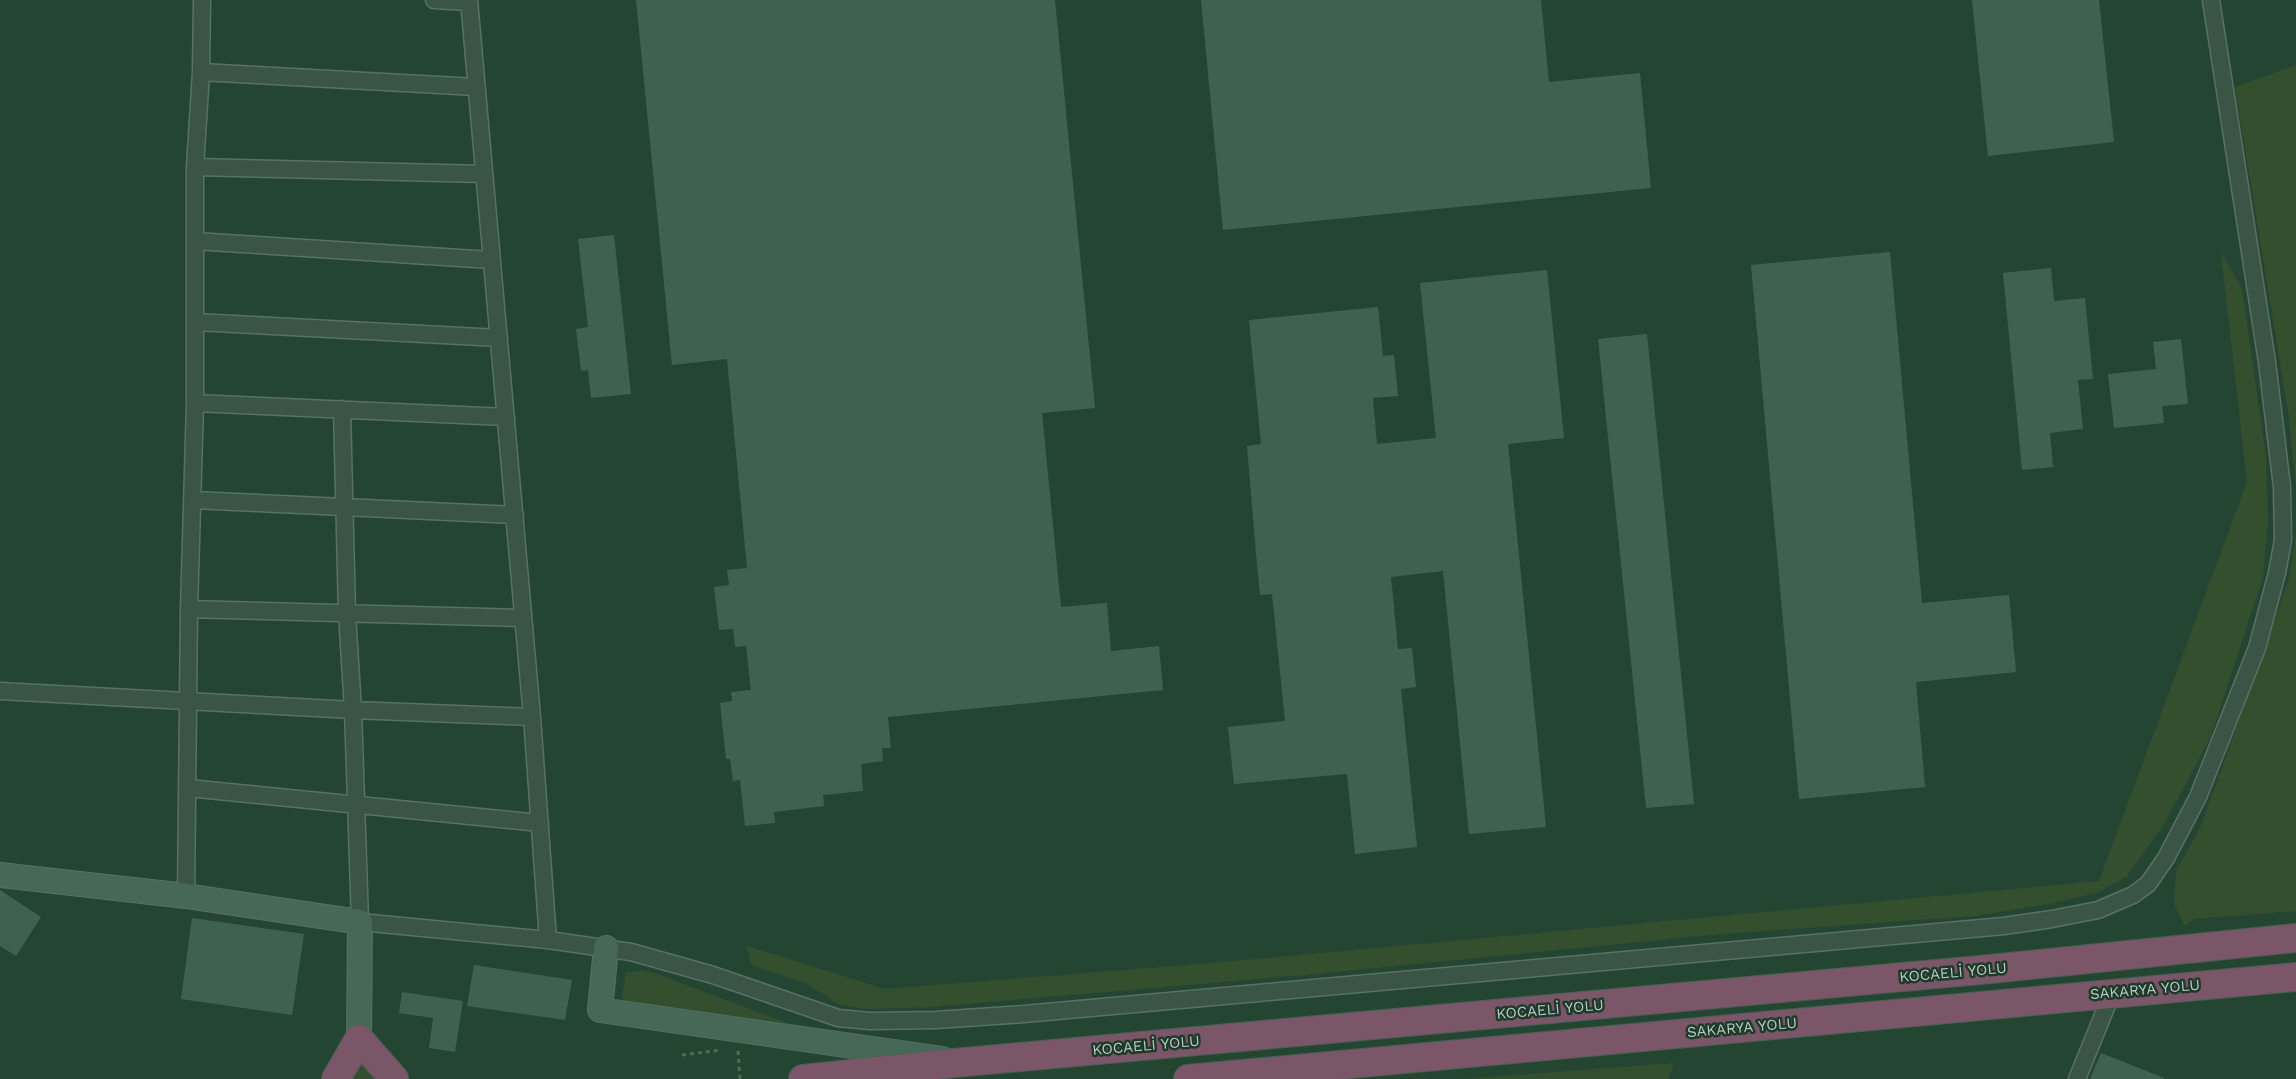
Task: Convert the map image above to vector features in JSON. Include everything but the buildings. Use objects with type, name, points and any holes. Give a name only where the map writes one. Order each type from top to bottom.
[{"type":"highway","name":"KOCAELİ YOLU","points":[[803,1079],[965,1062],[1971,971],[2296,938]]},
{"type":"highway","name":"SAKARYA YOLU","points":[[1188,1079],[2296,977]]},
{"type":"highway","points":[[336,1079],[359,1039],[394,1079]]},
{"type":"highway","points":[[1270,1079],[1297,1070]]},
{"type":"main road","points":[[0,875],[186,896],[360,922],[359,1039]]},
{"type":"main road","points":[[606,948],[600,1010],[965,1062]]},
{"type":"street","points":[[186,896],[196,322],[195,167],[201,72],[202,0]]},
{"type":"street","points":[[434,0],[469,1],[532,716],[548,940]]},
{"type":"street","points":[[342,410],[347,614],[353,710],[360,922],[548,940],[631,952],[713,975],[838,1018],[870,1022],[1024,1014],[2004,926],[2098,910],[2133,895],[2148,884],[2166,858],[2198,797],[2257,648],[2277,573],[2283,540],[2282,487],[2267,362],[2211,0]]},
{"type":"street","points":[[201,72],[476,87]]},
{"type":"street","points":[[195,167],[484,174]]},
{"type":"street","points":[[195,241],[492,260]]},
{"type":"street","points":[[196,322],[499,338]]},
{"type":"street","points":[[195,403],[506,416]]},
{"type":"street","points":[[193,500],[515,515]]},
{"type":"street","points":[[190,609],[523,618]]},
{"type":"street","points":[[0,691],[353,710],[532,716]]},
{"type":"street","points":[[188,788],[540,823]]},
{"type":"street","points":[[2077,1079],[2112,993]]},
{"type":"path","points":[[737,1048],[740,1079]]},
{"type":"path","points":[[682,1055],[728,1049]]},
{"type":"green space","points":[[2296,65],[2296,484],[2288,411],[2235,87]]},
{"type":"green space","points":[[2221,253],[2242,288],[2266,457],[2268,521],[2263,577],[2211,736],[2166,821],[2127,876],[2099,892],[2049,904],[1974,916],[1721,934],[1293,976],[930,1007],[864,1009],[838,1004],[806,983],[751,965],[747,946],[885,989],[1224,962],[2099,881],[2247,482]]},
{"type":"green space","points":[[2296,533],[2296,911],[2193,919],[2185,926],[2174,904],[2176,871],[2200,828],[2268,641],[2290,575]]},
{"type":"green space","points":[[643,970],[787,1023],[626,1004],[622,996],[626,973]]},
{"type":"green space","points":[[360,1053],[381,1079],[347,1079]]},
{"type":"green space","points":[[1674,1063],[1668,1079],[1464,1079]]}]
